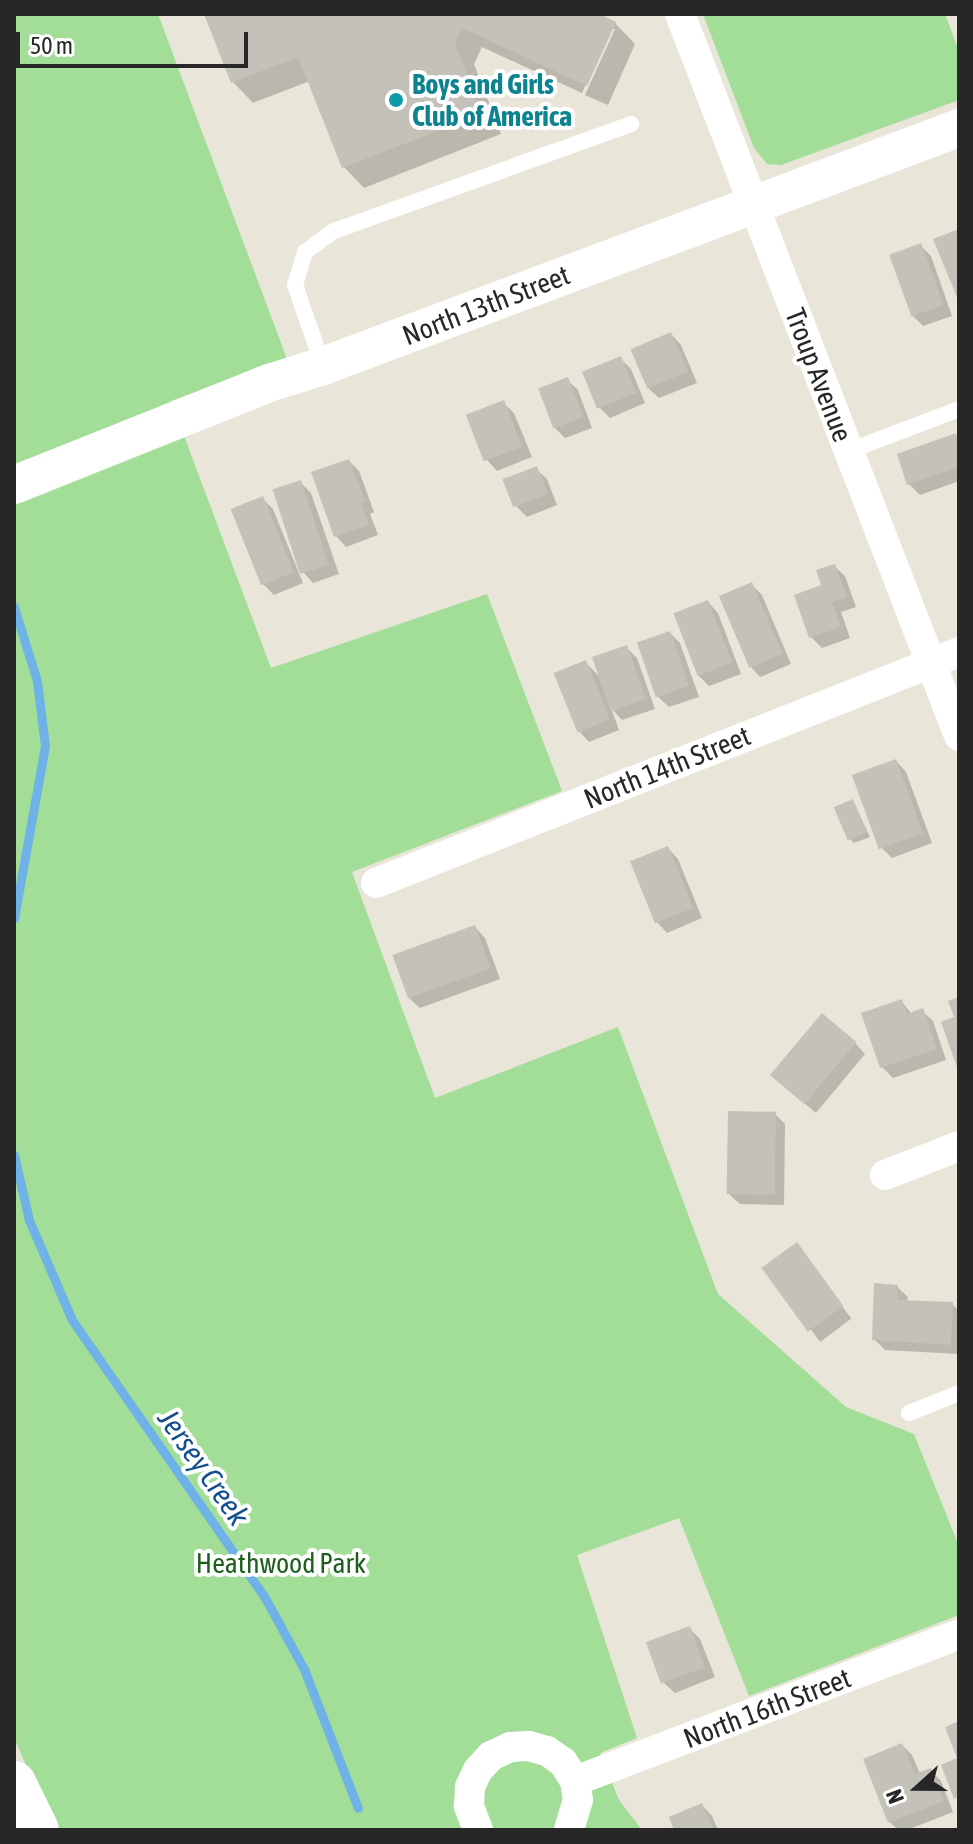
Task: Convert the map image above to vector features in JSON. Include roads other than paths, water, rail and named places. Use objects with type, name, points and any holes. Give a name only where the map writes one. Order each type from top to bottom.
[{"type":"main road","points":[[14,1783],[37,1830]]},
{"type":"street","name":"Troup Avenue","points":[[680,14],[959,736]]},
{"type":"street","name":"North 13th Street","points":[[14,485],[269,383],[323,366],[959,128]]},
{"type":"street","name":"North 14th Street","points":[[376,883],[959,652]]},
{"type":"street","points":[[885,1175],[959,1146]]},
{"type":"street","name":"North 16th Street","points":[[575,1781],[959,1634]]},
{"type":"street","points":[[478,1830],[469,1806],[470,1787],[478,1770],[491,1756],[510,1747],[529,1746],[547,1751],[563,1762],[575,1781],[578,1800],[569,1830]]},
{"type":"lane","points":[[323,366],[295,285],[305,252],[334,231],[631,124]]},
{"type":"lane","points":[[849,451],[959,409]]},
{"type":"lane","points":[[909,1413],[959,1393]]},
{"type":"waterway","name":"Jersey Creek","points":[[14,607],[37,681],[45,746],[14,918]]},
{"type":"waterway","name":"Jersey Creek","points":[[14,1155],[29,1220],[72,1320],[264,1596],[304,1669],[358,1808]]},
{"type":"place","name":"Boys and Girls Club of America","points":[[396,100]]},
{"type":"park label","name":"Heathwood Park","points":[[281,1563]]}]
